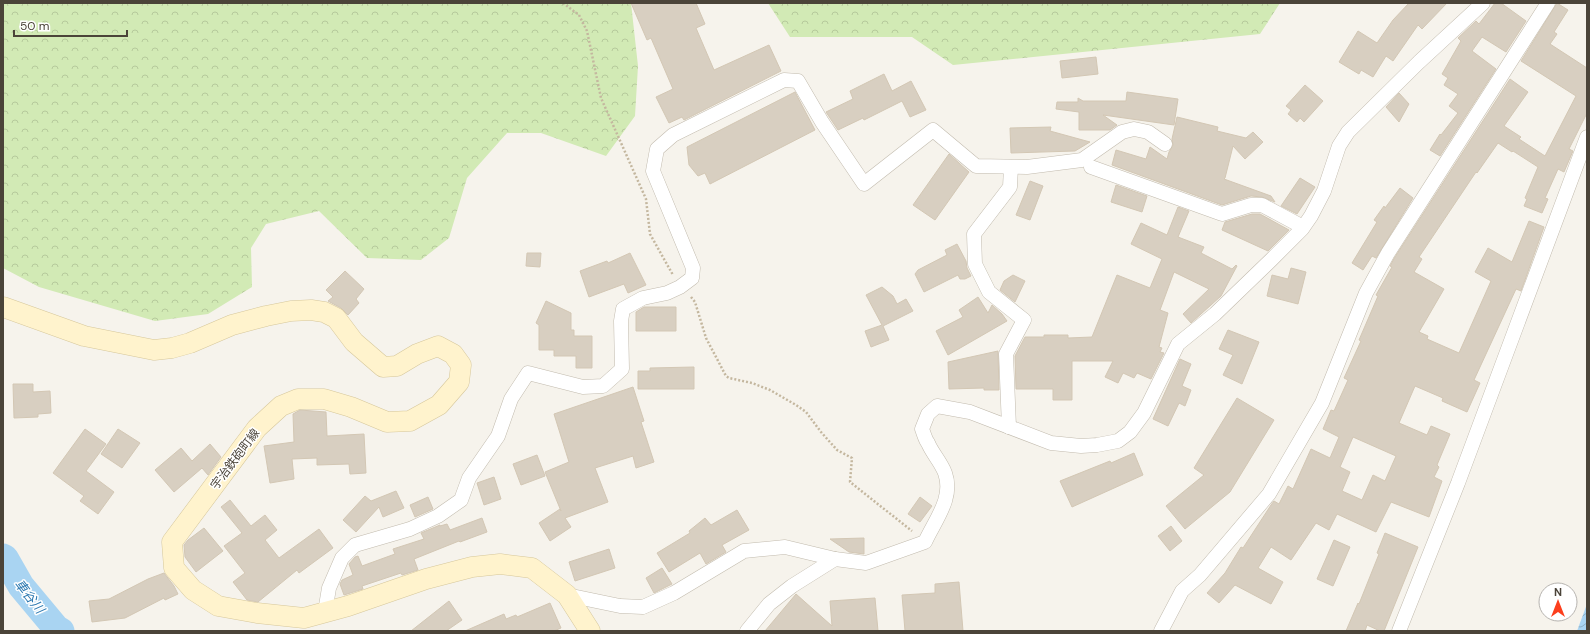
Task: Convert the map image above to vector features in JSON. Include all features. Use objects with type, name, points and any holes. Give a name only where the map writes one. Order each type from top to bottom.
[{"type":"main road","name":"宇治鉄砲町線","points":[[3,307],[84,336],[154,350],[172,348],[190,343],[232,325],[266,316],[291,311],[311,310],[324,312],[336,318],[354,342],[383,367],[397,366],[417,354],[438,346],[453,354],[461,365],[459,382],[439,405],[410,421],[387,422],[351,407],[324,399],[298,399],[281,406],[257,428],[172,542],[174,568],[193,590],[218,606],[257,613],[304,618],[348,606],[426,579],[472,567],[500,564],[532,568],[567,595],[590,631]]},
{"type":"street","points":[[567,595],[620,606],[643,607],[674,593],[744,551],[784,547],[835,559],[866,563],[925,542],[939,517],[947,490],[945,473],[927,443],[922,429],[928,414],[938,406],[970,412],[1051,443],[1081,446],[1118,441],[1130,432],[1144,413],[1178,344],[1214,314],[1271,260],[1303,227],[1311,216],[1324,191],[1339,146],[1348,132],[1419,62],[1483,3]]},
{"type":"street","points":[[1161,631],[1182,591],[1200,575],[1269,494],[1322,403],[1366,293],[1388,253],[1548,3]]},
{"type":"street","points":[[325,612],[329,588],[342,558],[355,545],[410,529],[438,516],[461,500],[469,478],[498,436],[511,399],[528,373],[583,387],[603,386],[622,369],[621,321],[623,309],[643,298],[667,293],[680,287],[692,278],[693,268],[653,171],[657,149],[673,136],[784,80],[798,81],[822,122],[864,184],[933,130],[976,166],[1011,168],[1082,160],[1122,132],[1134,128],[1148,132],[1165,144]]},
{"type":"street","points":[[1399,631],[1458,483],[1587,137]]},
{"type":"street","points":[[1091,167],[1222,214],[1251,206],[1262,205],[1303,227]]},
{"type":"street","points":[[1009,427],[1006,354],[1024,320],[989,292],[975,264],[974,234],[1010,187],[1011,168]]},
{"type":"street","points":[[746,631],[769,604],[792,586],[835,559]]},
{"type":"path","points":[[563,3],[579,15],[587,30],[601,98],[646,199],[650,234],[680,287],[695,302],[706,338],[726,376],[752,383],[770,390],[806,412],[821,432],[838,450],[852,458],[850,482],[925,542]]},
{"type":"green space","points":[[3,3],[631,3],[638,66],[635,116],[606,156],[541,133],[507,133],[467,178],[449,238],[421,260],[367,258],[319,211],[266,224],[251,248],[252,287],[208,314],[155,321],[39,287],[3,268]]},
{"type":"green space","points":[[768,3],[1280,3],[1260,34],[953,65],[912,37],[790,37]]},
{"type":"water","points":[[1587,604],[1587,631],[1577,631]]},
{"type":"building","points":[[631,3],[696,3],[705,24],[696,28],[714,70],[769,45],[781,71],[684,120],[682,117],[669,123],[656,97],[673,89],[651,38],[647,40]]},
{"type":"building","points":[[1409,3],[1447,3],[1422,29],[1418,25],[1393,61],[1386,56],[1373,77],[1361,70],[1359,74],[1339,62],[1358,31],[1377,43],[1393,20]]},
{"type":"building","points":[[1495,3],[1501,3],[1526,21],[1506,52],[1482,37],[1472,51],[1496,69],[1440,156],[1430,150],[1440,134],[1441,135],[1458,113],[1449,106],[1458,94],[1444,85],[1448,78],[1442,74],[1461,41],[1458,38],[1476,21],[1479,24]]},
{"type":"building","points":[[1557,3],[1568,10],[1554,32],[1557,34],[1550,44],[1587,68],[1587,113],[1569,149],[1573,151],[1564,172],[1558,169],[1545,198],[1548,199],[1542,213],[1524,206],[1527,199],[1525,198],[1538,167],[1498,143],[1477,173],[1476,172],[1419,257],[1422,259],[1414,272],[1444,289],[1419,332],[1428,336],[1427,339],[1459,353],[1491,281],[1475,272],[1488,248],[1512,262],[1529,221],[1544,227],[1521,291],[1516,289],[1474,380],[1480,383],[1467,412],[1442,401],[1443,398],[1415,386],[1399,423],[1427,435],[1431,426],[1450,434],[1437,465],[1439,467],[1434,477],[1442,481],[1429,517],[1391,502],[1376,532],[1337,514],[1329,530],[1316,523],[1291,560],[1271,547],[1258,568],[1283,582],[1271,604],[1235,585],[1219,603],[1207,593],[1225,573],[1241,547],[1243,548],[1274,501],[1279,504],[1288,486],[1293,489],[1311,449],[1330,458],[1339,437],[1323,429],[1331,410],[1334,411],[1348,380],[1344,378],[1361,341],[1359,340],[1378,296],[1376,295],[1392,267],[1390,266],[1395,257],[1510,79],[1528,92],[1504,126],[1521,137],[1519,139],[1545,156],[1576,96],[1521,61]],"holes":[[[1353,437],[1396,456],[1385,481],[1373,475],[1362,500],[1342,491],[1350,472],[1340,467]]]},
{"type":"building","points":[[1096,57],[1098,74],[1062,78],[1060,61]]},
{"type":"building","points":[[884,74],[892,91],[911,81],[926,110],[910,117],[902,101],[864,120],[863,118],[838,130],[826,112],[853,99],[850,91]]},
{"type":"building","points":[[1305,85],[1323,101],[1304,122],[1300,118],[1297,122],[1288,114],[1291,110],[1286,106]]},
{"type":"building","points":[[795,92],[815,130],[710,184],[705,173],[698,176],[689,165],[687,147]]},
{"type":"building","points":[[1127,92],[1178,99],[1174,125],[1103,115],[1117,125],[1110,130],[1079,130],[1079,112],[1056,109],[1057,102],[1078,102],[1078,98],[1083,101],[1126,101]]},
{"type":"building","points":[[1399,93],[1409,104],[1399,122],[1386,107]]},
{"type":"building","points":[[1177,117],[1218,127],[1217,131],[1246,138],[1253,132],[1263,142],[1245,159],[1233,146],[1224,179],[1271,196],[1275,202],[1262,197],[1251,196],[1222,205],[1112,165],[1116,150],[1146,159],[1150,147],[1167,159],[1173,145],[1172,139]]},
{"type":"building","points":[[1051,127],[1050,131],[1090,142],[1075,151],[1011,153],[1010,128]]},
{"type":"building","points":[[949,154],[969,172],[935,220],[913,205]]},
{"type":"building","points":[[1300,178],[1315,187],[1297,214],[1281,206]]},
{"type":"building","points":[[1030,181],[1043,186],[1030,220],[1016,215]]},
{"type":"building","points":[[1116,185],[1147,196],[1142,212],[1111,202]]},
{"type":"building","points":[[1400,188],[1413,198],[1376,258],[1372,256],[1363,270],[1352,263],[1377,222],[1374,220]]},
{"type":"building","points":[[1178,207],[1189,211],[1178,237],[1204,247],[1201,253],[1232,269],[1236,265],[1237,266],[1221,296],[1191,323],[1183,314],[1209,289],[1174,272],[1160,310],[1168,313],[1159,347],[1162,348],[1160,352],[1164,353],[1151,379],[1137,373],[1134,378],[1123,373],[1118,383],[1105,377],[1113,361],[1072,361],[1072,400],[1053,400],[1053,389],[1016,389],[1015,356],[1025,337],[1068,335],[1068,338],[1092,337],[1117,275],[1150,288],[1162,259],[1131,244],[1141,223],[1167,235]]},
{"type":"building","points":[[1252,214],[1260,214],[1289,230],[1268,251],[1222,230],[1225,222]]},
{"type":"building","points":[[957,244],[966,261],[967,268],[971,276],[965,279],[960,279],[958,275],[924,292],[915,274],[918,270],[947,255],[945,250]]},
{"type":"building","points":[[527,253],[541,253],[540,267],[526,266]]},
{"type":"building","points":[[630,253],[646,285],[628,293],[624,284],[589,297],[580,271],[607,261],[608,263]]},
{"type":"building","points":[[1291,268],[1306,272],[1298,304],[1267,296],[1272,275],[1288,279]]},
{"type":"building","points":[[345,271],[364,289],[356,299],[359,303],[348,315],[341,308],[328,301],[333,297],[326,290]]},
{"type":"building","points":[[1013,275],[1025,281],[1015,302],[1000,290],[1004,281]]},
{"type":"building","points":[[882,287],[893,296],[897,304],[906,299],[913,311],[883,326],[889,340],[871,347],[865,331],[882,325],[866,295]]},
{"type":"building","points":[[978,297],[988,313],[992,305],[1007,321],[948,355],[936,331],[963,317],[959,310]]},
{"type":"building","points":[[546,301],[571,313],[571,330],[574,330],[574,336],[592,336],[592,368],[576,368],[576,356],[554,356],[554,350],[539,350],[539,325],[536,323]]},
{"type":"building","points":[[644,307],[676,307],[676,331],[636,331],[636,312]]},
{"type":"building","points":[[1228,330],[1259,342],[1242,384],[1223,375],[1233,355],[1219,349]]},
{"type":"building","points":[[998,351],[999,390],[984,390],[984,388],[949,389],[948,362]]},
{"type":"building","points":[[1180,359],[1191,364],[1182,386],[1191,390],[1185,406],[1179,403],[1168,426],[1153,419]]},
{"type":"building","points":[[694,367],[694,389],[638,389],[638,371],[650,371],[650,368]]},
{"type":"building","points":[[13,384],[33,384],[33,392],[50,391],[51,413],[38,414],[38,417],[14,418]]},
{"type":"building","points":[[633,387],[644,421],[641,422],[654,462],[636,468],[633,456],[595,468],[608,502],[565,518],[571,527],[550,541],[539,523],[560,509],[561,511],[545,472],[569,462],[554,414]]},
{"type":"building","points":[[1237,398],[1274,420],[1230,492],[1185,529],[1166,506],[1204,475],[1194,468]]},
{"type":"building","points":[[300,410],[326,412],[327,436],[364,434],[366,473],[350,474],[349,464],[317,465],[317,458],[292,459],[294,479],[270,483],[264,446],[294,442],[293,414]]},
{"type":"building","points":[[85,429],[106,444],[86,471],[114,492],[98,514],[80,501],[84,496],[53,473]]},
{"type":"building","points":[[118,429],[140,443],[122,468],[101,454]]},
{"type":"building","points":[[210,444],[221,457],[208,475],[202,468],[174,492],[155,470],[181,448],[192,461]]},
{"type":"building","points":[[1134,453],[1143,475],[1072,507],[1060,481],[1110,461],[1111,463]]},
{"type":"building","points":[[537,455],[545,476],[521,485],[513,464]]},
{"type":"building","points":[[494,477],[501,499],[484,505],[477,483]]},
{"type":"building","points":[[396,491],[404,508],[383,517],[379,507],[356,532],[343,520],[365,496],[371,501]]},
{"type":"building","points":[[428,497],[433,509],[415,517],[410,505]]},
{"type":"building","points":[[920,497],[932,506],[920,522],[908,514]]},
{"type":"building","points":[[230,500],[251,526],[265,515],[277,530],[265,540],[279,558],[319,529],[333,548],[299,573],[297,570],[258,602],[247,600],[233,582],[245,573],[224,546],[242,533],[221,507]]},
{"type":"building","points":[[737,510],[749,530],[722,545],[726,552],[706,564],[700,553],[669,572],[657,553],[690,533],[689,531],[705,518],[711,525]]},
{"type":"building","points":[[482,518],[487,532],[460,542],[459,541],[414,559],[418,570],[402,575],[401,573],[362,586],[363,589],[344,595],[340,584],[342,580],[353,575],[349,564],[355,557],[358,556],[362,566],[395,554],[393,549],[424,539],[421,533],[440,525],[447,524],[450,530]]},
{"type":"building","points":[[1171,526],[1182,541],[1170,551],[1158,536]]},
{"type":"building","points":[[204,528],[223,551],[196,572],[185,557],[184,545],[188,540]]},
{"type":"building","points":[[1385,533],[1418,547],[1384,631],[1380,631],[1367,625],[1365,631],[1346,631],[1358,603],[1359,604],[1379,554],[1377,553]]},
{"type":"building","points":[[864,538],[864,554],[849,552],[830,539]]},
{"type":"building","points":[[1334,540],[1350,547],[1333,586],[1317,579]]},
{"type":"building","points":[[609,549],[615,568],[575,581],[569,562]]},
{"type":"building","points":[[662,568],[672,584],[654,593],[646,578]]},
{"type":"building","points":[[164,573],[178,594],[165,600],[164,598],[125,618],[92,622],[89,601],[109,599],[148,579]]},
{"type":"building","points":[[959,582],[963,631],[905,631],[902,595],[935,593],[935,584]]},
{"type":"building","points":[[796,594],[832,626],[830,601],[875,598],[878,631],[765,631]]},
{"type":"building","points":[[449,601],[462,620],[446,631],[411,631]]},
{"type":"building","points":[[550,603],[561,628],[554,631],[465,631],[504,614],[506,619],[516,615],[517,617]]},
{"type":"waterway","name":"車谷川","points":[[3,557],[21,586],[56,628],[61,631]]}]
